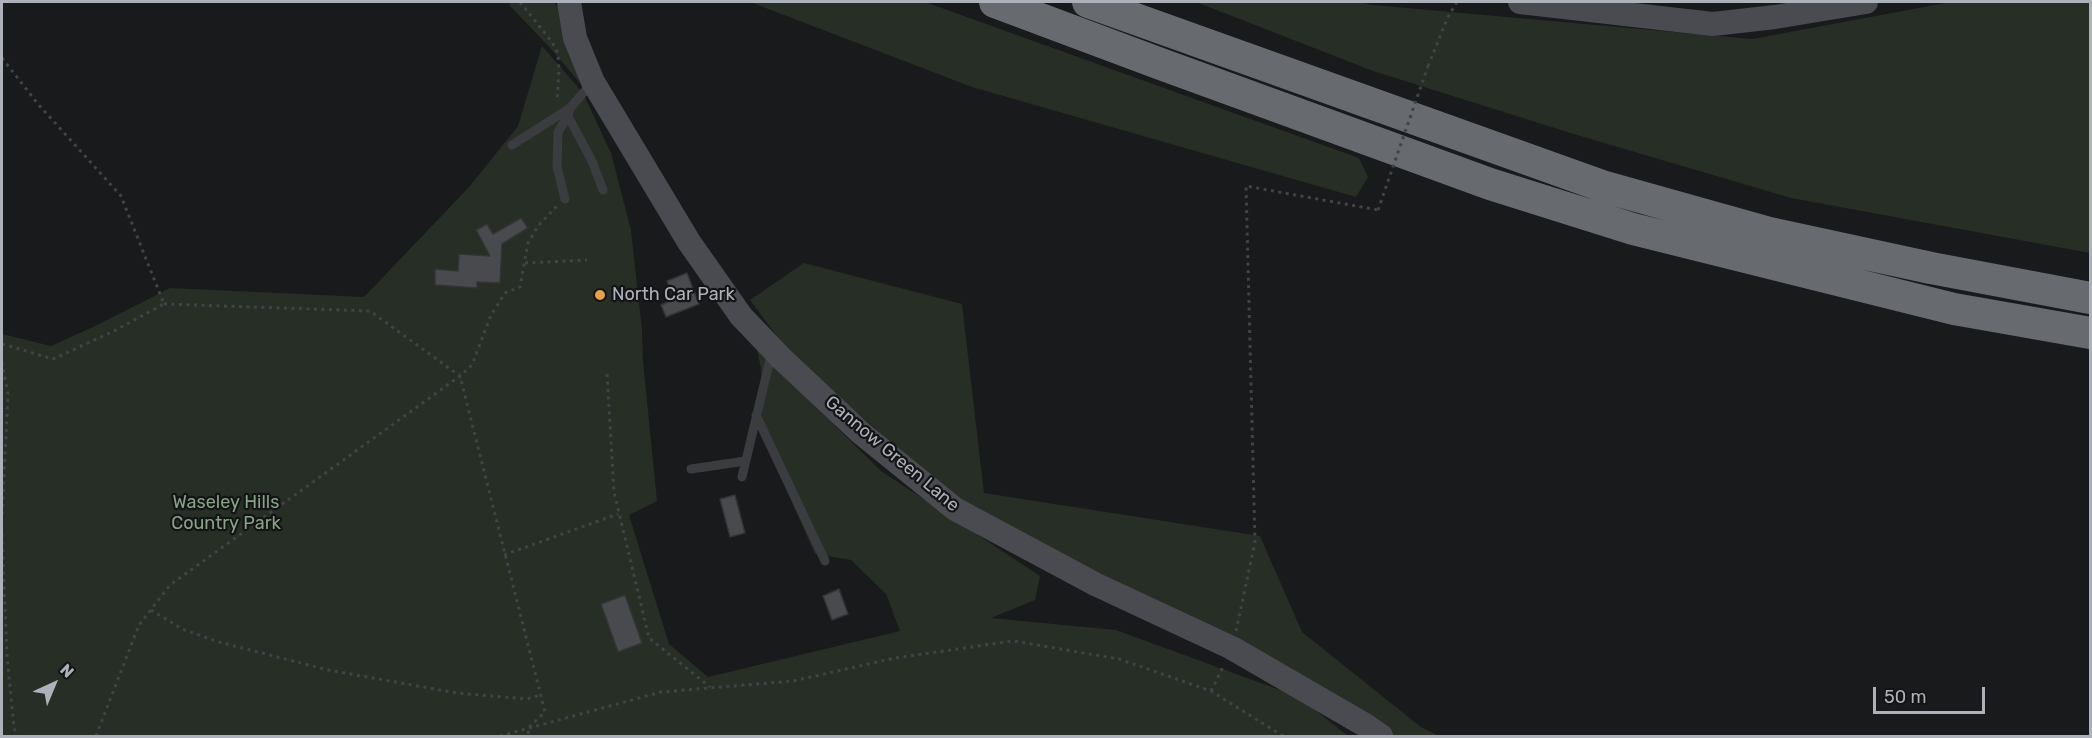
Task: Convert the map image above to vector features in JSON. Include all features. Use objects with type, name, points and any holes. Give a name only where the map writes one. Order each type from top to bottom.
[{"type":"highway","points":[[995,2],[1490,184],[1633,230],[1954,309],[2091,333]]},
{"type":"highway","points":[[1088,2],[1605,187],[1769,232],[1931,268],[2091,298]]},
{"type":"street","name":"Gannow Green Lane","points":[[569,2],[575,38],[593,82],[689,242],[741,316],[772,349],[861,433],[955,509],[1095,585],[1232,648],[1381,736]]},
{"type":"street","points":[[1520,2],[1713,24],[1775,17],[1866,2]]},
{"type":"lane","points":[[565,199],[557,167],[558,132],[569,112],[593,82]]},
{"type":"lane","points":[[512,145],[569,112]]},
{"type":"lane","points":[[569,112],[603,190]]},
{"type":"lane","points":[[742,477],[772,349]]},
{"type":"lane","points":[[756,415],[825,561]]},
{"type":"lane","points":[[691,469],[746,461]]},
{"type":"path","points":[[520,2],[552,42],[558,54],[557,117]]},
{"type":"path","points":[[1211,691],[1232,648],[1256,542],[1246,186],[1378,210],[1428,66],[1448,17],[1457,2]]},
{"type":"path","points":[[2,58],[38,104],[121,196],[164,304]]},
{"type":"path","points":[[96,736],[139,625],[170,585],[460,376],[472,365],[491,315],[505,293],[520,287],[528,243],[538,226],[565,199]]},
{"type":"path","points":[[525,263],[587,260]]},
{"type":"path","points":[[2,344],[53,359],[112,332],[164,304],[370,311],[460,376],[544,712],[528,728]]},
{"type":"path","points":[[2,362],[8,394],[2,519]]},
{"type":"path","points":[[607,374],[614,492],[649,638],[712,688]]},
{"type":"path","points":[[504,555],[619,514]]},
{"type":"path","points":[[2,534],[7,656],[14,728],[17,736]]},
{"type":"path","points":[[151,610],[182,629],[219,642],[328,670],[457,693],[526,699],[540,695]]},
{"type":"path","points":[[500,736],[661,692],[793,681],[895,658],[1012,641],[1119,660],[1211,691],[1283,736]]},
{"type":"path","points":[[528,728],[529,736]]},
{"type":"green space","points":[[509,2],[554,3],[563,12],[585,72],[580,83],[510,6]]},
{"type":"green space","points":[[750,2],[925,2],[1359,158],[1368,177],[1356,197],[972,87]]},
{"type":"green space","points":[[1196,2],[1359,2],[1752,39],[1951,2],[2090,2],[2090,253],[1791,198],[1577,135],[1373,71]]},
{"type":"green space","name":"Waseley Hills Country Park","points":[[542,46],[583,93],[611,153],[631,230],[657,501],[629,515],[669,644],[708,677],[900,631],[886,594],[851,560],[815,554],[762,434],[761,369],[757,349],[881,471],[1040,576],[1035,600],[991,618],[1116,630],[1299,697],[1348,736],[2,736],[2,334],[51,346],[170,288],[364,297],[470,186],[518,126]]},
{"type":"green space","points":[[804,263],[962,304],[984,493],[1260,536],[1302,632],[1421,727],[1439,736],[1393,736],[1362,712],[1219,630],[972,512],[793,358],[750,300]]},
{"type":"building","points":[[521,218],[528,228],[502,244],[500,283],[477,282],[477,288],[435,285],[435,269],[458,271],[459,254],[490,256],[476,230],[487,224],[493,234]]},
{"type":"building","points":[[687,273],[699,304],[666,317],[661,305],[674,299],[667,281]]},
{"type":"building","points":[[735,495],[745,533],[730,537],[720,499]]},
{"type":"building","points":[[839,589],[848,614],[832,620],[823,596]]},
{"type":"building","points":[[625,595],[642,643],[618,652],[601,604]]},
{"type":"place","name":"North Car Park","points":[[600,295]]}]
